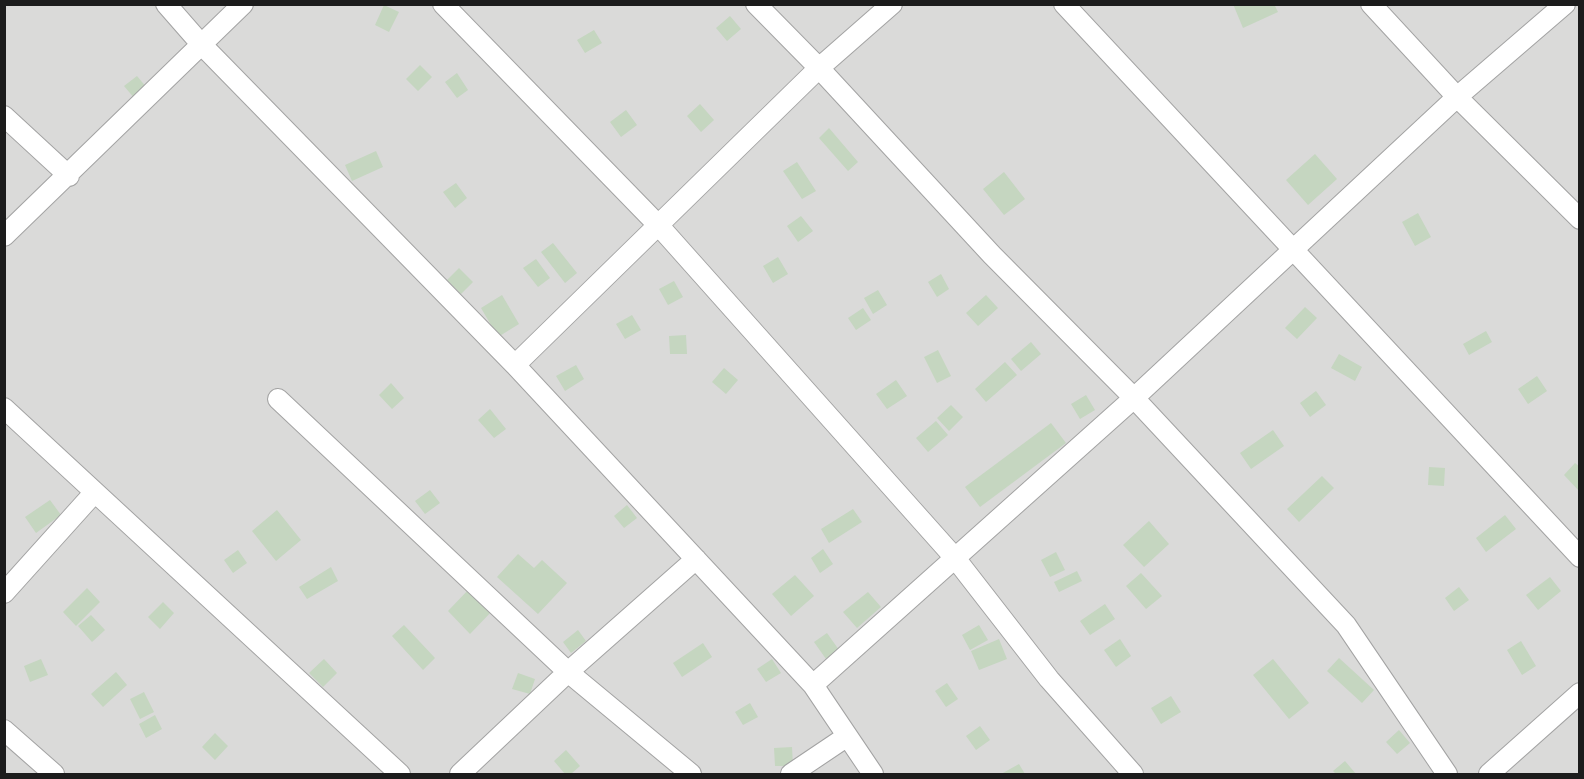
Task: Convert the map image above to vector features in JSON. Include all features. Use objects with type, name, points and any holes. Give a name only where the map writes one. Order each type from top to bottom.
[{"type":"street","points":[[166,4],[201,44],[515,365],[813,685],[873,774]]},
{"type":"street","points":[[4,236],[69,176],[243,4]]},
{"type":"street","points":[[442,4],[660,227],[955,558],[1049,679],[1133,774]]},
{"type":"street","points":[[756,4],[819,68],[992,255],[1134,398],[1346,625],[1447,774]]},
{"type":"street","points":[[515,365],[660,227],[819,68],[892,4]]},
{"type":"street","points":[[1064,4],[1580,557]]},
{"type":"street","points":[[1371,4],[1456,97],[1580,219]]},
{"type":"street","points":[[813,685],[1134,398],[1456,97],[1565,4]]},
{"type":"street","points":[[4,116],[69,176]]},
{"type":"street","points":[[278,399],[568,672],[691,774]]},
{"type":"street","points":[[4,408],[400,774]]},
{"type":"street","points":[[4,593],[94,493]]},
{"type":"street","points":[[460,774],[568,672],[696,559]]},
{"type":"street","points":[[1489,774],[1580,693]]},
{"type":"street","points":[[4,730],[54,774]]},
{"type":"street","points":[[791,774],[846,737]]},
{"type":"shaded area","points":[[5,5],[1579,5],[1579,774],[5,774]]},
{"type":"building","points":[[1233,4],[1274,4],[1278,12],[1243,28]]},
{"type":"building","points":[[384,5],[399,12],[389,32],[375,25]]},
{"type":"building","points":[[730,16],[741,29],[727,41],[716,28]]},
{"type":"building","points":[[594,30],[602,43],[585,53],[577,40]]},
{"type":"building","points":[[420,65],[432,77],[418,91],[406,79]]},
{"type":"building","points":[[457,73],[468,90],[457,98],[445,82]]},
{"type":"building","points":[[137,76],[147,88],[135,99],[124,86]]},
{"type":"building","points":[[700,104],[714,120],[701,132],[687,116]]},
{"type":"building","points":[[626,110],[637,125],[621,137],[610,122]]},
{"type":"building","points":[[829,128],[858,162],[848,171],[819,138]]},
{"type":"building","points":[[376,151],[383,167],[352,181],[345,165]]},
{"type":"building","points":[[1315,154],[1337,179],[1308,205],[1286,180]]},
{"type":"building","points":[[797,162],[816,191],[802,199],[783,171]]},
{"type":"building","points":[[1004,172],[1025,199],[1004,215],[983,189]]},
{"type":"building","points":[[456,183],[467,198],[455,208],[443,192]]},
{"type":"building","points":[[1418,213],[1431,237],[1415,246],[1402,222]]},
{"type":"building","points":[[801,216],[813,231],[798,242],[787,226]]},
{"type":"building","points":[[553,243],[577,273],[565,283],[541,252]]},
{"type":"building","points":[[778,257],[788,274],[773,283],[763,266]]},
{"type":"building","points":[[536,259],[550,278],[538,287],[523,268]]},
{"type":"building","points":[[459,268],[473,282],[461,294],[447,280]]},
{"type":"building","points":[[941,274],[949,289],[937,297],[928,282]]},
{"type":"building","points":[[674,281],[683,297],[668,305],[659,289]]},
{"type":"building","points":[[878,290],[887,305],[873,314],[864,298]]},
{"type":"building","points":[[502,295],[519,324],[498,337],[481,308]]},
{"type":"building","points":[[986,295],[998,308],[978,326],[966,313]]},
{"type":"building","points":[[1305,307],[1317,318],[1297,339],[1285,328]]},
{"type":"building","points":[[863,308],[871,320],[856,330],[848,318]]},
{"type":"building","points":[[632,315],[641,330],[625,339],[616,324]]},
{"type":"building","points":[[1486,331],[1492,342],[1469,355],[1463,344]]},
{"type":"building","points":[[686,335],[687,354],[670,354],[669,336]]},
{"type":"building","points":[[1031,342],[1041,354],[1021,371],[1011,359]]},
{"type":"building","points":[[938,350],[951,376],[937,383],[924,357]]},
{"type":"building","points":[[1339,354],[1362,367],[1355,381],[1331,368]]},
{"type":"building","points":[[1005,362],[1017,375],[986,402],[975,389]]},
{"type":"building","points":[[576,365],[584,379],[565,391],[556,376]]},
{"type":"building","points":[[724,368],[738,380],[726,394],[712,382]]},
{"type":"building","points":[[1537,376],[1547,391],[1528,404],[1518,389]]},
{"type":"building","points":[[896,380],[907,396],[887,409],[876,394]]},
{"type":"building","points":[[391,383],[404,398],[392,409],[379,395]]},
{"type":"building","points":[[1316,391],[1326,405],[1310,417],[1300,403]]},
{"type":"building","points":[[1086,395],[1095,410],[1080,419],[1071,404]]},
{"type":"building","points":[[951,405],[963,417],[949,431],[937,418]]},
{"type":"building","points":[[490,409],[506,429],[494,438],[478,420]]},
{"type":"building","points":[[936,421],[948,435],[928,452],[916,438]]},
{"type":"building","points":[[1051,423],[1066,443],[980,507],[965,487]]},
{"type":"building","points":[[1273,430],[1284,446],[1251,469],[1240,453]]},
{"type":"building","points":[[1575,463],[1580,467],[1580,492],[1564,475]]},
{"type":"building","points":[[1429,467],[1445,468],[1444,486],[1428,485]]},
{"type":"building","points":[[1322,476],[1334,488],[1299,522],[1287,509]]},
{"type":"building","points":[[430,490],[440,503],[425,514],[415,501]]},
{"type":"building","points":[[50,500],[61,515],[36,533],[25,517]]},
{"type":"building","points":[[627,505],[637,518],[624,528],[614,516]]},
{"type":"building","points":[[853,509],[862,522],[829,543],[821,529]]},
{"type":"building","points":[[277,510],[301,540],[276,561],[252,531]]},
{"type":"building","points":[[1505,515],[1516,529],[1486,552],[1476,538]]},
{"type":"building","points":[[1149,521],[1169,544],[1144,567],[1123,545]]},
{"type":"building","points":[[823,549],[833,564],[820,573],[811,558]]},
{"type":"building","points":[[238,550],[247,563],[233,573],[224,560]]},
{"type":"building","points":[[1056,552],[1065,570],[1050,577],[1041,560]]},
{"type":"building","points":[[518,554],[534,568],[542,560],[567,583],[538,614],[497,577]]},
{"type":"building","points":[[331,567],[338,581],[307,599],[299,587]]},
{"type":"building","points":[[1077,571],[1082,581],[1059,592],[1054,582]]},
{"type":"building","points":[[1141,573],[1162,596],[1146,609],[1126,586]]},
{"type":"building","points":[[795,575],[814,596],[791,616],[772,594]]},
{"type":"building","points":[[1550,577],[1561,591],[1538,610],[1526,595]]},
{"type":"building","points":[[1459,587],[1469,600],[1454,611],[1445,598]]},
{"type":"building","points":[[87,588],[100,602],[76,626],[63,612]]},
{"type":"building","points":[[470,588],[493,610],[470,634],[448,611]]},
{"type":"building","points":[[868,592],[881,607],[857,628],[843,612]]},
{"type":"building","points":[[163,602],[174,613],[160,629],[148,617]]},
{"type":"building","points":[[1105,604],[1115,619],[1090,635],[1080,621]]},
{"type":"building","points":[[91,615],[105,630],[92,642],[78,626]]},
{"type":"building","points":[[404,625],[435,658],[423,670],[392,636]]},
{"type":"building","points":[[979,625],[988,640],[970,650],[962,635]]},
{"type":"building","points":[[578,630],[586,641],[571,653],[563,642]]},
{"type":"building","points":[[827,633],[839,650],[826,659],[814,642]]},
{"type":"building","points":[[999,639],[1007,659],[979,670],[971,651]]},
{"type":"building","points":[[1120,639],[1131,656],[1116,667],[1104,650]]},
{"type":"building","points":[[1521,641],[1536,666],[1522,675],[1507,650]]},
{"type":"building","points":[[703,643],[712,657],[682,677],[673,663]]},
{"type":"building","points":[[1339,658],[1374,690],[1362,703],[1327,671]]},
{"type":"building","points":[[41,659],[48,675],[30,682],[24,666]]},
{"type":"building","points":[[324,659],[337,673],[323,687],[309,673]]},
{"type":"building","points":[[772,659],[781,673],[766,682],[757,669]]},
{"type":"building","points":[[1273,659],[1309,703],[1289,719],[1253,675]]},
{"type":"building","points":[[116,672],[127,685],[103,707],[91,694]]},
{"type":"building","points":[[518,673],[535,679],[530,694],[512,689]]},
{"type":"building","points":[[947,683],[958,699],[946,707],[935,691]]},
{"type":"building","points":[[144,692],[154,712],[140,719],[130,699]]},
{"type":"building","points":[[1171,696],[1181,712],[1161,724],[1151,708]]},
{"type":"building","points":[[750,703],[758,717],[743,725],[735,712]]},
{"type":"building","points":[[155,715],[162,729],[146,738],[139,724]]},
{"type":"building","points":[[980,726],[990,740],[976,750],[966,736]]},
{"type":"building","points":[[1399,730],[1410,743],[1397,754],[1386,742]]},
{"type":"building","points":[[215,733],[228,746],[215,760],[202,747]]},
{"type":"building","points":[[792,747],[793,766],[775,766],[774,748]]},
{"type":"building","points":[[566,750],[580,766],[571,774],[565,774],[554,761]]},
{"type":"building","points":[[1345,761],[1356,774],[1336,774],[1333,771]]},
{"type":"building","points":[[1019,764],[1025,774],[1001,774]]}]
